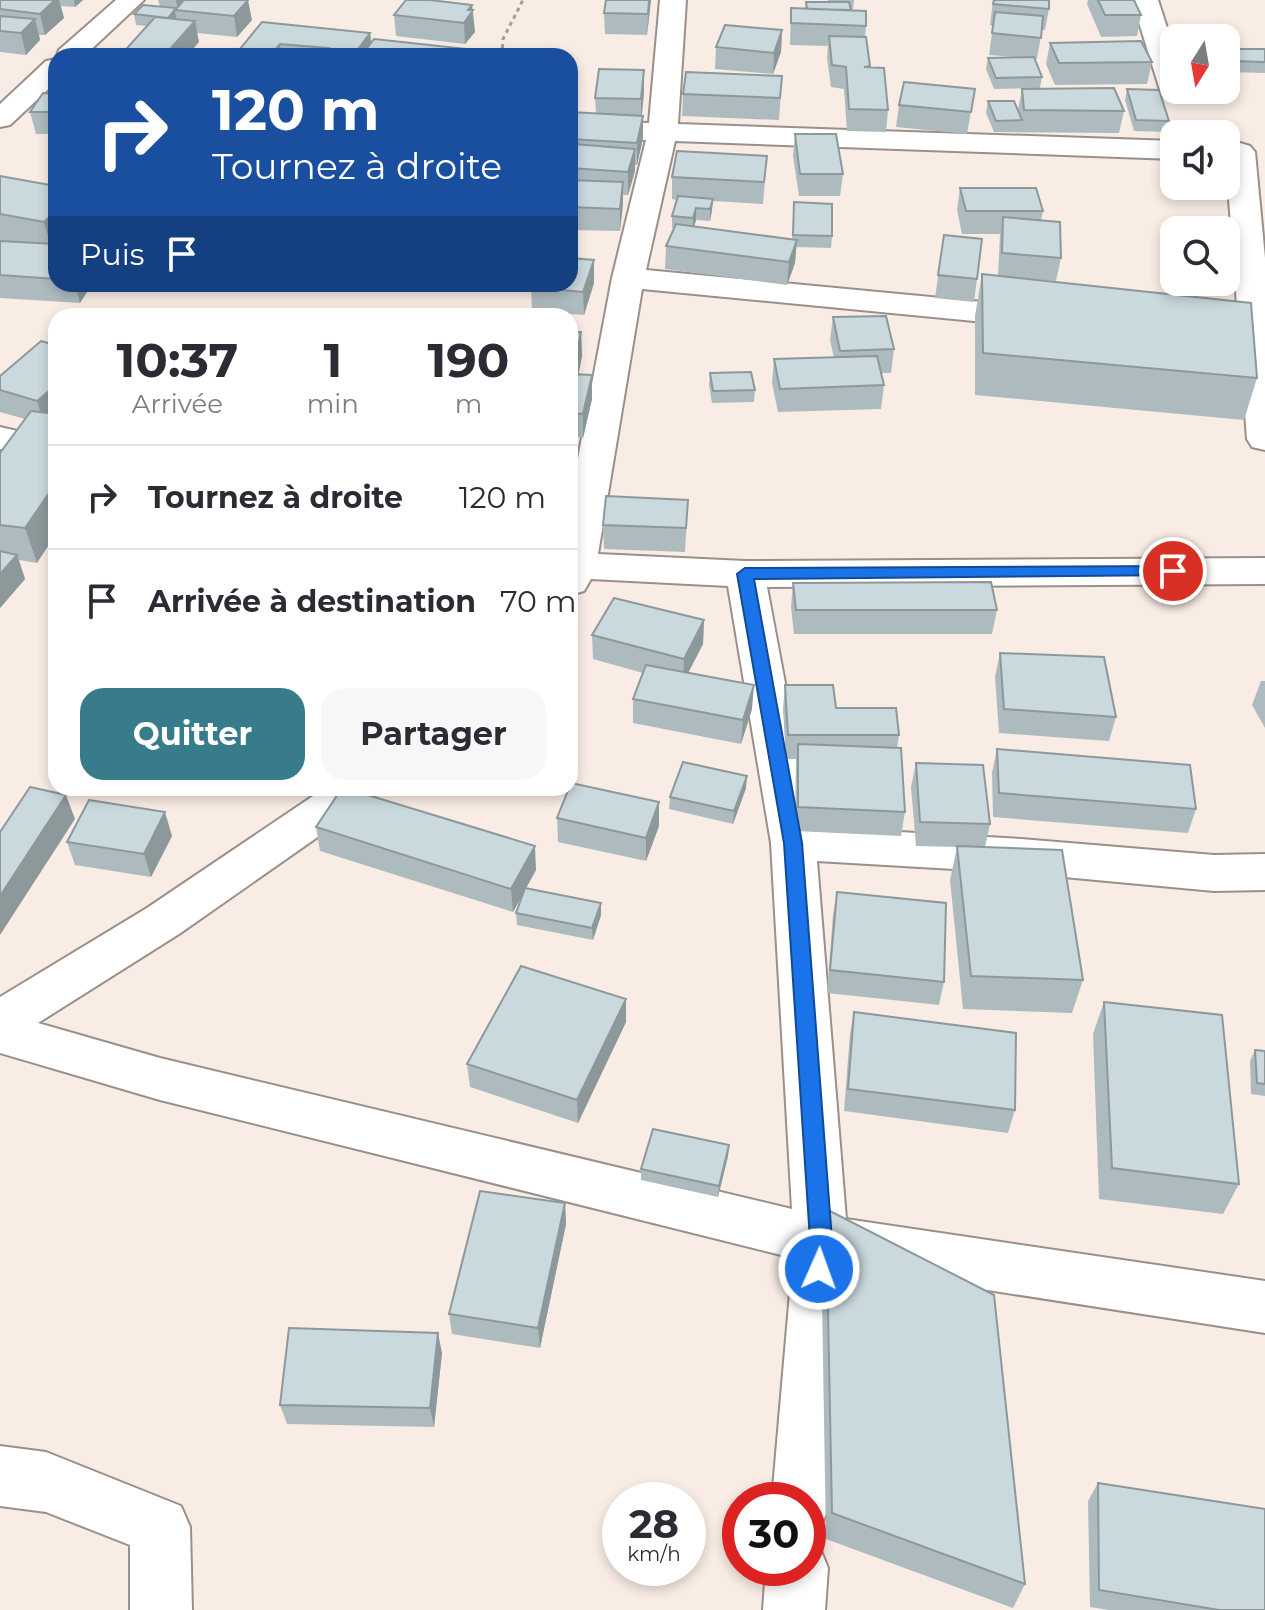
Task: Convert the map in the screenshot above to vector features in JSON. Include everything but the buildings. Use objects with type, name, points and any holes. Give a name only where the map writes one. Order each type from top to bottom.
[{"type":"street","points":[[77,48],[131,0]]},
{"type":"street","points":[[578,540],[628,278],[663,131],[673,0]]},
{"type":"street","points":[[1145,0],[1160,47]]},
{"type":"street","points":[[0,119],[12,95],[48,72]]},
{"type":"street","points":[[12,95],[48,98]]},
{"type":"street","points":[[1179,104],[1185,119]]},
{"type":"street","points":[[578,129],[1160,149]]},
{"type":"street","points":[[1244,152],[1240,339],[1265,439]]},
{"type":"street","points":[[628,278],[1068,320]]},
{"type":"street","points":[[0,438],[48,449]]},
{"type":"street","points":[[578,571],[745,574],[1265,571]]},
{"type":"street","points":[[745,574],[793,843],[821,1240],[803,1482]]},
{"type":"street","points":[[0,1022],[163,921],[345,796]]},
{"type":"street","points":[[793,843],[1021,856],[1214,873],[1265,872]]},
{"type":"street","points":[[0,1033],[160,1079],[821,1240],[1265,1307]]},
{"type":"street","points":[[0,1476],[46,1482],[160,1527],[161,1610]]},
{"type":"street","points":[[794,1610],[796,1586]]},
{"type":"path","points":[[502,48],[503,39],[523,0]]},
{"type":"route","points":[[819,1269],[821,1240],[793,843],[745,574],[1173,571]]}]
